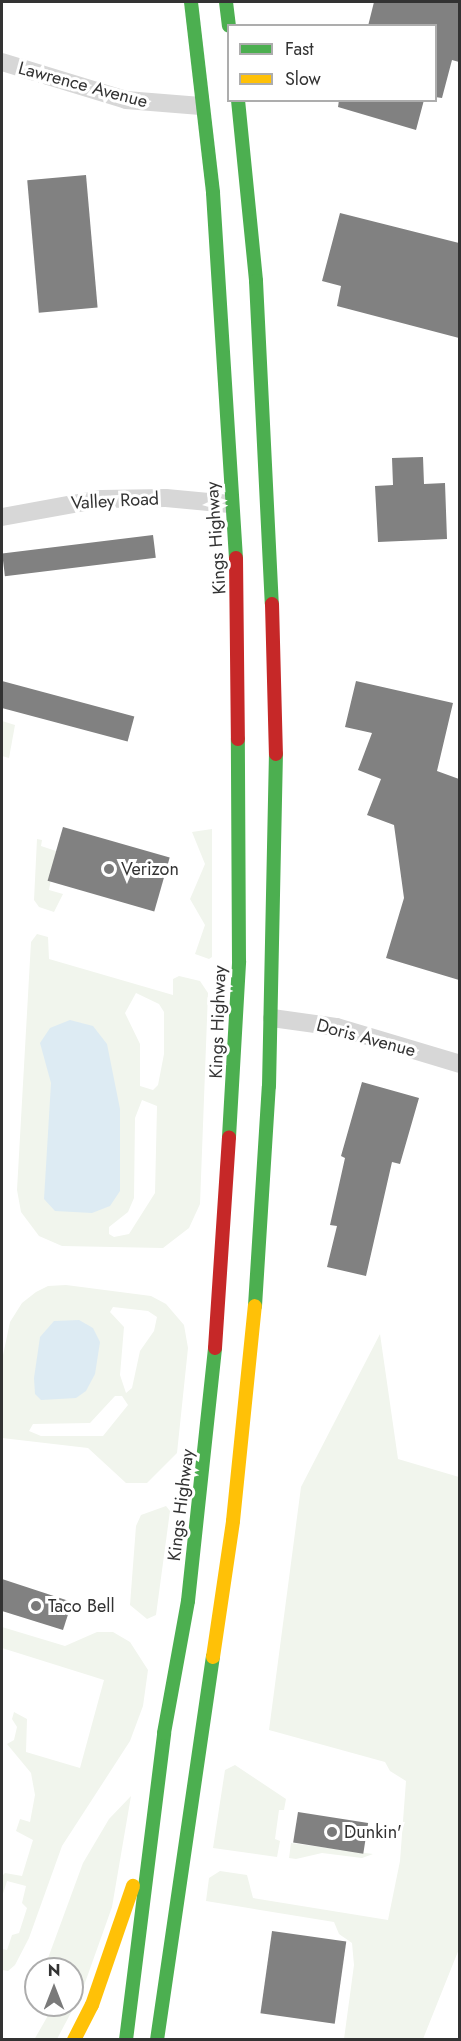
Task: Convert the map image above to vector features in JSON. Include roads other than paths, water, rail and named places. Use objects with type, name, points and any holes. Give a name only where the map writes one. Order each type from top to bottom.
[{"type":"main road","name":"Kings Highway","points":[[126,2040],[165,1722],[188,1601],[209,1415],[232,1114],[239,961],[240,721],[237,574],[230,504],[226,367],[213,193],[201,106],[191,2]]},
{"type":"main road","points":[[225,2],[229,24]]},
{"type":"main road","points":[[157,2040],[233,1521],[256,1292],[272,1018],[276,748],[271,550],[256,281],[238,102]]},
{"type":"main road","points":[[74,2040],[99,1984],[151,1832]]},
{"type":"street","name":"Lawrence Avenue","points":[[2,62],[126,100],[201,106]]},
{"type":"street","name":"Valley Road","points":[[2,517],[100,500],[166,498],[230,504]]},
{"type":"street","name":"Doris Avenue","points":[[272,1018],[337,1027],[459,1064]]},
{"type":"place","name":"Verizon","points":[[109,869]]},
{"type":"place","name":"Taco Bell","points":[[36,1606]]},
{"type":"place","name":"Dunkin'","points":[[332,1832]]}]
